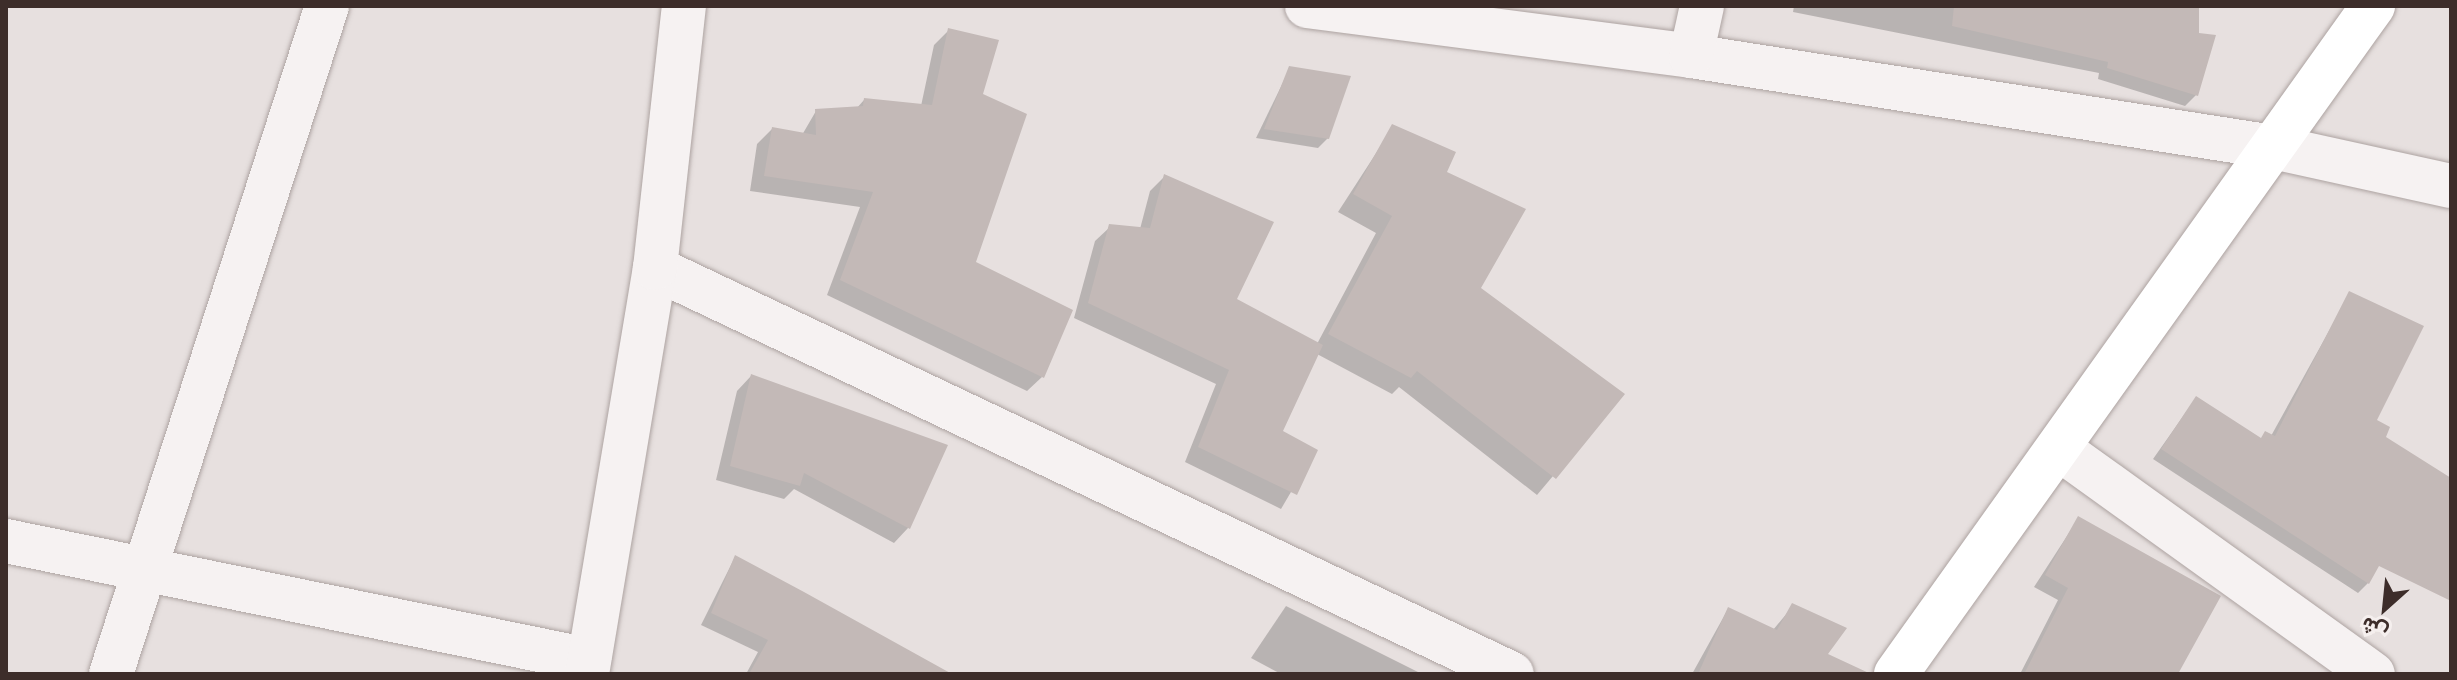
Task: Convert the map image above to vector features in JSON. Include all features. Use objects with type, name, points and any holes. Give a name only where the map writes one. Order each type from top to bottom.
[{"type":"street","points":[[111,674],[327,6]]},
{"type":"street","points":[[6,541],[588,667],[655,268],[684,6]]},
{"type":"street","points":[[1307,6],[1691,56],[2273,147],[2451,186]]},
{"type":"street","points":[[1691,56],[1702,6]]},
{"type":"street","points":[[1896,674],[2061,450],[2373,6]]},
{"type":"street","points":[[655,268],[1512,674]]},
{"type":"street","points":[[2061,450],[2373,674]]},
{"type":"building","points":[[1954,6],[2199,6],[2199,33],[2216,35],[2198,96],[2107,68],[2108,62],[1952,26]]},
{"type":"building","points":[[948,28],[999,40],[983,94],[1027,114],[976,262],[1073,310],[1044,378],[840,280],[873,192],[764,176],[772,127],[816,135],[815,109],[863,106],[864,98],[932,105]]},
{"type":"building","points":[[1289,66],[1351,76],[1329,139],[1264,129]]},
{"type":"building","points":[[1392,124],[1456,152],[1447,172],[1526,209],[1481,288],[1625,394],[1556,479],[1417,371],[1411,378],[1328,334],[1392,216],[1353,194]]},
{"type":"building","points":[[1164,174],[1274,222],[1237,299],[1323,345],[1283,431],[1318,450],[1297,495],[1198,447],[1229,370],[1088,303],[1109,224],[1150,228]]},
{"type":"building","points":[[2349,291],[2424,326],[2377,420],[2390,427],[2386,437],[2451,478],[2451,601],[2379,566],[2369,584],[2161,449],[2196,396],[2261,438],[2265,431],[2275,436]]},
{"type":"building","points":[[751,374],[948,445],[910,529],[804,473],[800,486],[730,466]]},
{"type":"building","points":[[2078,516],[2221,596],[2178,674],[2024,674],[2068,588],[2045,575]]},
{"type":"building","points":[[735,555],[952,674],[749,674],[768,640],[711,613]]},
{"type":"building","points":[[1792,603],[1847,628],[1828,654],[1871,674],[1698,674],[1728,607],[1777,630]]}]
